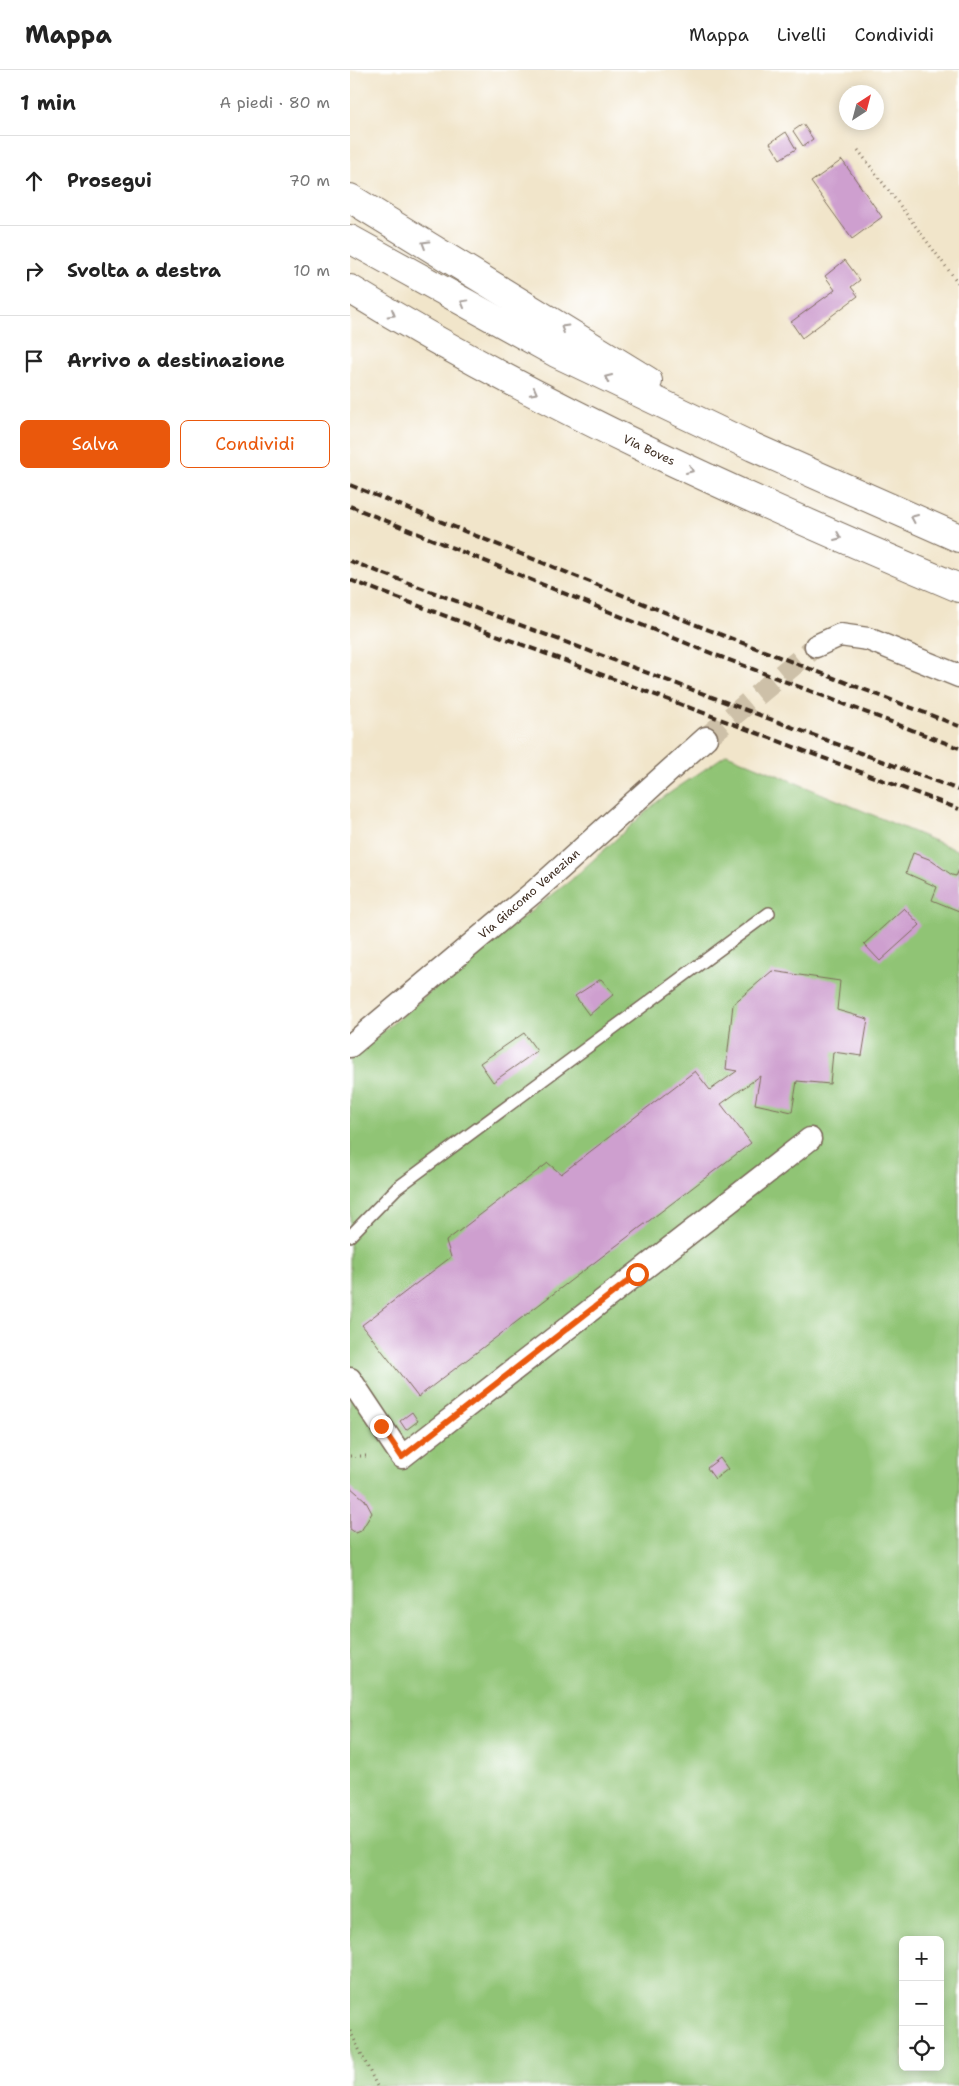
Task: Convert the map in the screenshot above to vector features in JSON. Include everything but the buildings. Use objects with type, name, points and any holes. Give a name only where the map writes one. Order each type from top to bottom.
[{"type":"highway","points":[[350,198],[580,338],[753,447]]},
{"type":"highway","points":[[350,239],[556,354],[753,447],[959,538]]},
{"type":"highway","name":"Via Boves","points":[[350,289],[467,358],[598,426],[787,515],[959,588]]},
{"type":"street","points":[[816,646],[840,635],[868,639],[959,676]]},
{"type":"street","name":"Via Giacomo Venezian","points":[[350,1046],[535,891],[706,738]]},
{"type":"street","points":[[350,1379],[402,1457],[810,1139]]},
{"type":"lane","points":[[350,1236],[397,1188],[769,913]]},
{"type":"path","points":[[858,150],[959,284]]},
{"type":"path","points":[[350,2031],[377,2086]]},
{"type":"green space","points":[[727,754],[959,851],[959,2086],[350,2086],[350,1059],[476,954],[570,881],[658,801]]},
{"type":"tunnel","points":[[706,738],[816,646]]},
{"type":"railway","points":[[350,485],[709,630],[959,726]]},
{"type":"railway","points":[[350,506],[703,650],[959,748]]},
{"type":"railway","points":[[350,561],[959,790]]},
{"type":"railway","points":[[350,580],[959,809]]},
{"type":"route","points":[[381,1426],[402,1457],[637,1274]]}]
